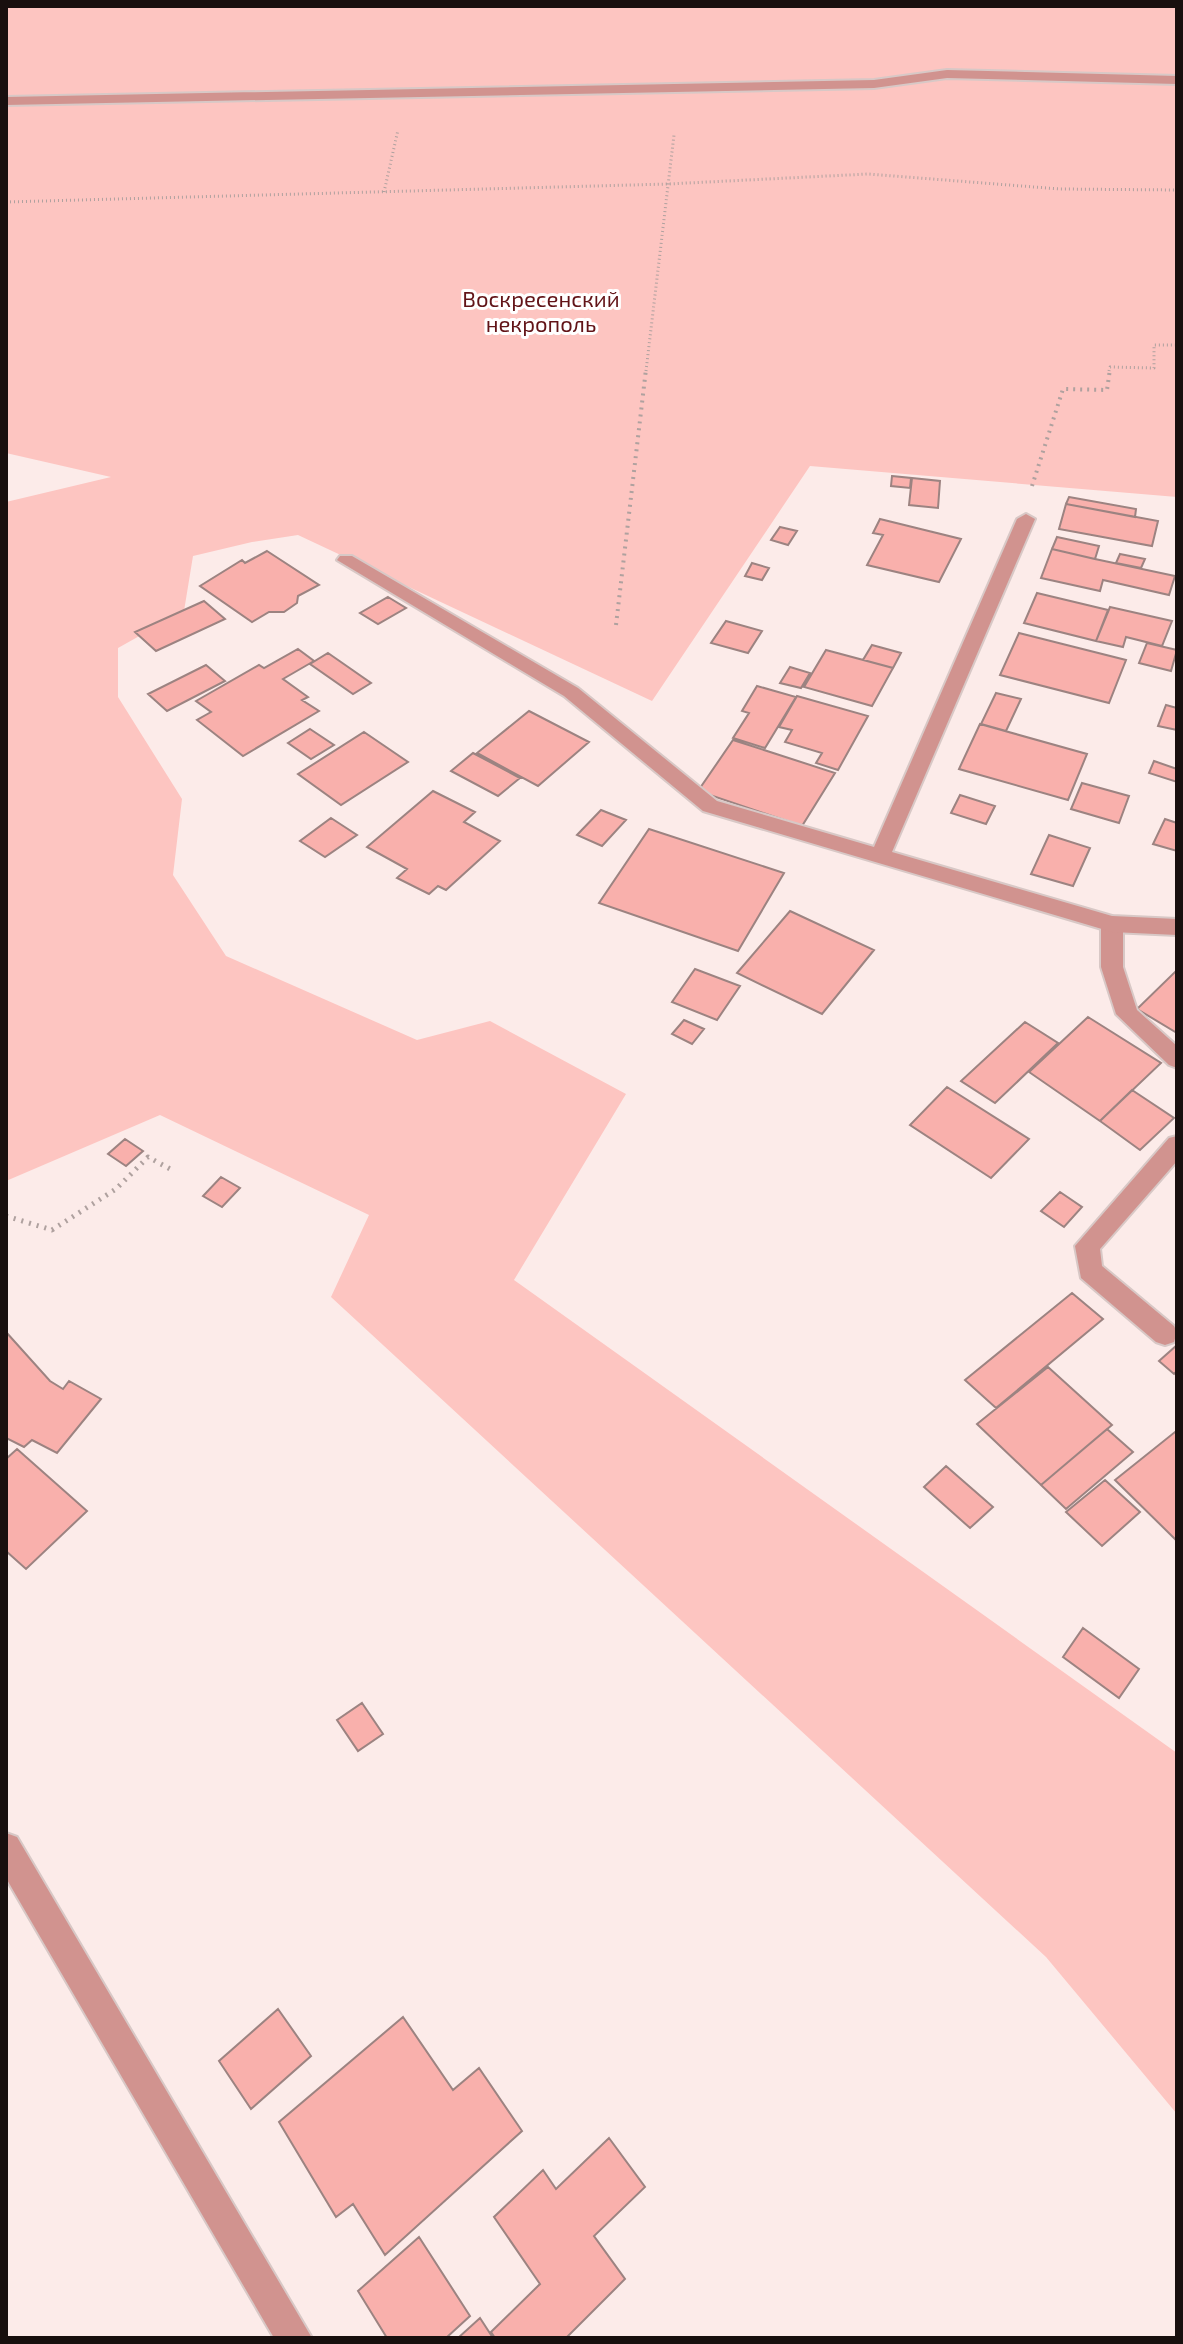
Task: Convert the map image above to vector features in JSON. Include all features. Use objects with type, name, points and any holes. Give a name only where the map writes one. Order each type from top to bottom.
[{"type":"street","points":[[6,101],[874,84],[947,74],[1177,80]]},
{"type":"street","points":[[880,856],[1026,519]]},
{"type":"street","points":[[346,560],[571,692],[710,806],[1112,924],[1177,927]]},
{"type":"street","points":[[1112,924],[1112,967],[1127,1014],[1177,1059]]},
{"type":"street","points":[[1165,1334],[1090,1271],[1087,1246],[1177,1145]]},
{"type":"street","points":[[6,1848],[294,2338]]},
{"type":"path","points":[[384,192],[406,94]]},
{"type":"path","points":[[616,625],[674,135]]},
{"type":"path","points":[[6,202],[668,184],[868,174],[1060,189],[1177,190]]},
{"type":"path","points":[[1026,519],[1032,485],[1063,389],[1107,390],[1110,367],[1154,368],[1154,345],[1177,345]]},
{"type":"path","points":[[6,1216],[52,1230],[116,1189],[148,1157],[172,1170]]},
{"type":"green space","name":"Воскресенский некрополь","points":[[6,6],[1177,6],[1177,497],[810,466],[652,701],[298,535],[252,542],[193,556],[184,611],[118,648],[118,697],[182,799],[173,875],[226,956],[417,1040],[490,1021],[626,1094],[514,1280],[1177,1753],[1177,2114],[1046,1957],[331,1297],[369,1215],[160,1115],[6,1181],[6,502],[111,477],[6,453]]},
{"type":"building","points":[[892,476],[911,478],[910,488],[891,486]]},
{"type":"building","points":[[912,478],[940,481],[938,508],[909,505]]},
{"type":"building","points":[[1069,497],[1136,509],[1135,517],[1066,504]]},
{"type":"building","points":[[1066,504],[1158,521],[1152,546],[1059,529]]},
{"type":"building","points":[[880,519],[961,539],[939,582],[867,565],[883,535],[873,533]]},
{"type":"building","points":[[780,527],[797,531],[788,545],[771,540]]},
{"type":"building","points":[[1057,537],[1099,546],[1095,559],[1052,549]]},
{"type":"building","points":[[1052,549],[1175,576],[1169,595],[1103,580],[1100,591],[1041,578]]},
{"type":"building","points":[[267,551],[319,585],[298,596],[297,603],[284,612],[269,612],[252,622],[200,586],[242,560],[245,563]]},
{"type":"building","points":[[1120,554],[1145,559],[1141,568],[1116,563]]},
{"type":"building","points":[[752,563],[769,568],[762,580],[745,576]]},
{"type":"building","points":[[1037,593],[1108,610],[1096,641],[1024,623]]},
{"type":"building","points":[[388,597],[406,608],[378,624],[360,613]]},
{"type":"building","points":[[204,601],[225,619],[156,651],[135,632]]},
{"type":"building","points":[[1110,607],[1172,621],[1162,646],[1126,637],[1123,647],[1096,641]]},
{"type":"building","points":[[726,621],[762,631],[748,653],[711,643]]},
{"type":"building","points":[[1019,633],[1126,660],[1109,703],[1000,675]]},
{"type":"building","points":[[1147,643],[1177,650],[1171,671],[1139,663]]},
{"type":"building","points":[[872,645],[901,653],[893,668],[863,660]]},
{"type":"building","points":[[298,649],[314,661],[283,679],[308,697],[302,700],[319,711],[243,756],[197,720],[211,712],[196,701],[259,665],[264,668]]},
{"type":"building","points":[[826,650],[893,668],[872,706],[804,687]]},
{"type":"building","points":[[328,653],[371,683],[353,694],[310,664]]},
{"type":"building","points":[[206,665],[225,681],[167,711],[148,694]]},
{"type":"building","points":[[790,667],[810,673],[801,688],[780,683]]},
{"type":"building","points":[[757,686],[796,697],[765,748],[733,738],[749,713],[742,711]]},
{"type":"building","points":[[996,693],[1021,699],[1006,731],[981,724]]},
{"type":"building","points":[[797,696],[868,716],[838,770],[816,763],[822,753],[785,742],[792,730],[779,727]]},
{"type":"building","points":[[1166,705],[1177,708],[1177,730],[1158,726]]},
{"type":"building","points":[[529,711],[589,742],[538,786],[477,753]]},
{"type":"building","points":[[980,724],[1087,754],[1068,800],[959,769]]},
{"type":"building","points":[[310,729],[334,745],[311,759],[288,743]]},
{"type":"building","points":[[364,732],[408,762],[341,805],[298,774]]},
{"type":"building","points":[[733,740],[835,773],[802,826],[698,791]]},
{"type":"building","points":[[473,753],[520,778],[498,796],[451,771]]},
{"type":"building","points":[[1154,761],[1177,769],[1177,782],[1149,773]]},
{"type":"building","points":[[1082,783],[1129,796],[1119,823],[1071,809]]},
{"type":"building","points":[[433,791],[475,812],[464,822],[500,841],[446,890],[438,886],[429,894],[397,878],[407,869],[367,847]]},
{"type":"building","points":[[960,795],[995,806],[986,824],[951,813]]},
{"type":"building","points":[[601,810],[626,820],[602,846],[577,835]]},
{"type":"building","points":[[331,818],[357,835],[325,857],[300,841]]},
{"type":"building","points":[[1165,819],[1177,823],[1177,851],[1153,844]]},
{"type":"building","points":[[649,829],[784,873],[738,951],[599,903]]},
{"type":"building","points":[[1049,835],[1090,848],[1073,886],[1031,874]]},
{"type":"building","points":[[790,911],[874,950],[822,1014],[737,973]]},
{"type":"building","points":[[695,969],[740,986],[717,1020],[672,1002]]},
{"type":"building","points":[[1177,970],[1177,1033],[1137,1009]]},
{"type":"building","points":[[1088,1017],[1161,1063],[1100,1121],[1029,1072]]},
{"type":"building","points":[[684,1020],[704,1029],[692,1044],[672,1034]]},
{"type":"building","points":[[1025,1022],[1058,1043],[995,1103],[961,1081]]},
{"type":"building","points":[[947,1087],[1029,1139],[991,1178],[910,1125]]},
{"type":"building","points":[[1132,1090],[1174,1118],[1140,1150],[1100,1121]]},
{"type":"building","points":[[125,1139],[143,1151],[126,1166],[108,1154]]},
{"type":"building","points":[[221,1177],[240,1188],[222,1207],[203,1196]]},
{"type":"building","points":[[1060,1192],[1082,1207],[1064,1227],[1041,1211]]},
{"type":"building","points":[[1072,1293],[1103,1319],[996,1408],[965,1380]]},
{"type":"building","points":[[6,1332],[50,1381],[63,1389],[69,1381],[101,1399],[57,1453],[32,1440],[24,1447],[6,1438]]},
{"type":"building","points":[[1177,1345],[1177,1371],[1174,1374],[1159,1361]]},
{"type":"building","points":[[1048,1367],[1112,1425],[1041,1485],[977,1424]]},
{"type":"building","points":[[1107,1429],[1133,1452],[1066,1509],[1041,1485]]},
{"type":"building","points":[[1175,1432],[1177,1434],[1177,1541],[1115,1480]]},
{"type":"building","points":[[17,1449],[87,1511],[26,1569],[6,1551],[6,1459]]},
{"type":"building","points":[[946,1466],[993,1507],[970,1528],[924,1487]]},
{"type":"building","points":[[1105,1480],[1140,1512],[1102,1546],[1066,1512]]},
{"type":"building","points":[[1083,1628],[1139,1669],[1119,1698],[1063,1657]]},
{"type":"building","points":[[362,1703],[383,1734],[358,1751],[337,1720]]},
{"type":"building","points":[[278,2009],[311,2056],[251,2109],[219,2061]]},
{"type":"building","points":[[403,2017],[453,2090],[479,2068],[522,2131],[385,2255],[353,2204],[336,2217],[279,2122]]},
{"type":"building","points":[[609,2138],[645,2187],[594,2236],[625,2279],[566,2338],[495,2338],[491,2332],[540,2284],[494,2217],[543,2170],[556,2189]]},
{"type":"building","points":[[419,2237],[470,2316],[446,2338],[387,2338],[358,2291]]},
{"type":"building","points":[[480,2318],[493,2338],[458,2338]]}]
